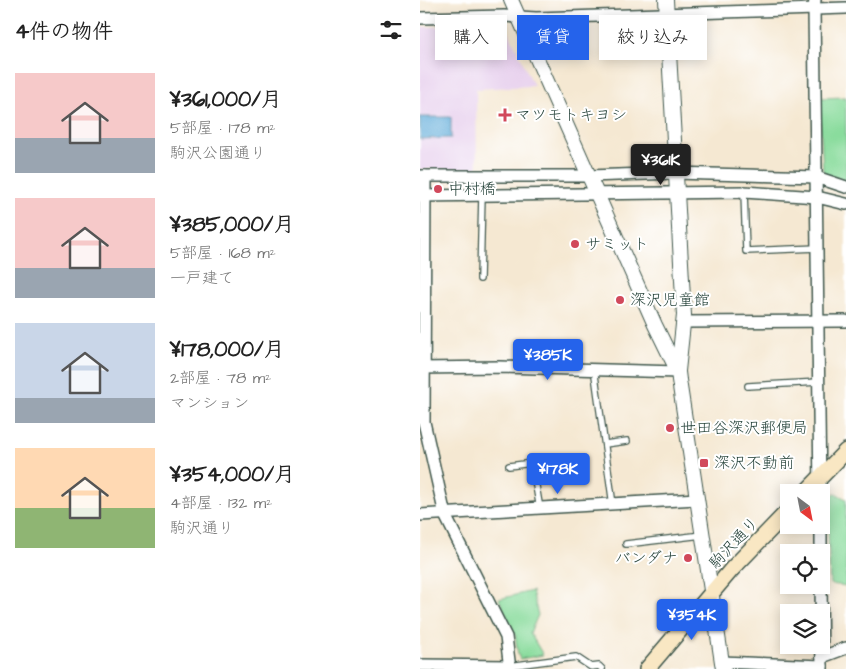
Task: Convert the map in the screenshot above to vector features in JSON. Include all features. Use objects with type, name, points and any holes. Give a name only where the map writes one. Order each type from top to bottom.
[{"type":"main road","points":[[821,484],[846,451]]},
{"type":"main road","name":"駒沢通り","points":[[647,669],[732,569],[780,519]]},
{"type":"street","points":[[511,0],[518,15]]},
{"type":"street","points":[[572,15],[667,7],[814,4],[846,8]]},
{"type":"street","points":[[814,4],[820,484]]},
{"type":"street","points":[[667,7],[683,322],[678,372],[722,665],[822,664],[846,648]]},
{"type":"street","points":[[420,18],[517,16]]},
{"type":"street","points":[[538,60],[655,325],[678,372]]},
{"type":"street","points":[[420,665],[510,668],[506,637],[445,515],[424,422],[422,368],[423,176],[675,174],[816,177],[846,187]]},
{"type":"street","points":[[422,196],[744,192],[817,197],[846,204]]},
{"type":"street","points":[[683,322],[846,321]]},
{"type":"street","points":[[422,368],[594,368],[678,372]]},
{"type":"street","points":[[420,516],[697,500]]},
{"type":"street","points":[[821,594],[822,664]]},
{"type":"lane","points":[[744,192],[746,251],[818,248]]},
{"type":"lane","points":[[480,279],[482,195]]},
{"type":"lane","points":[[594,368],[613,505]]},
{"type":"lane","points":[[748,386],[819,382]]},
{"type":"lane","points":[[604,444],[627,441]]},
{"type":"lane","points":[[509,466],[532,463],[540,509]]},
{"type":"lane","points":[[626,544],[702,535]]},
{"type":"lane","points":[[510,668],[576,657],[591,667],[599,666],[602,669]]},
{"type":"shaded area","points":[[420,27],[435,27],[435,60],[507,60],[507,28],[517,50],[517,60],[522,60],[534,86],[476,89],[477,169],[420,169]]},
{"type":"green space","points":[[846,97],[846,181],[827,175],[823,171],[819,98]]},
{"type":"green space","points":[[837,494],[846,499],[846,586],[830,584],[828,534],[830,534],[830,495]]},
{"type":"green space","points":[[532,591],[538,615],[530,633],[543,655],[520,659],[515,635],[499,599]]},
{"type":"water","points":[[420,117],[451,117],[451,138],[420,139]]},
{"type":"place","name":"マツモトキヨシ","points":[[505,115]]},
{"type":"place","name":"中村橋","points":[[438,189]]},
{"type":"place","name":"サミット","points":[[575,244]]},
{"type":"place","name":"深沢児童館","points":[[620,300]]},
{"type":"place","name":"世田谷深沢郵便局","points":[[670,428]]},
{"type":"place","name":"深沢不動前","points":[[704,463]]},
{"type":"place","name":"バンダナ","points":[[688,558]]}]
